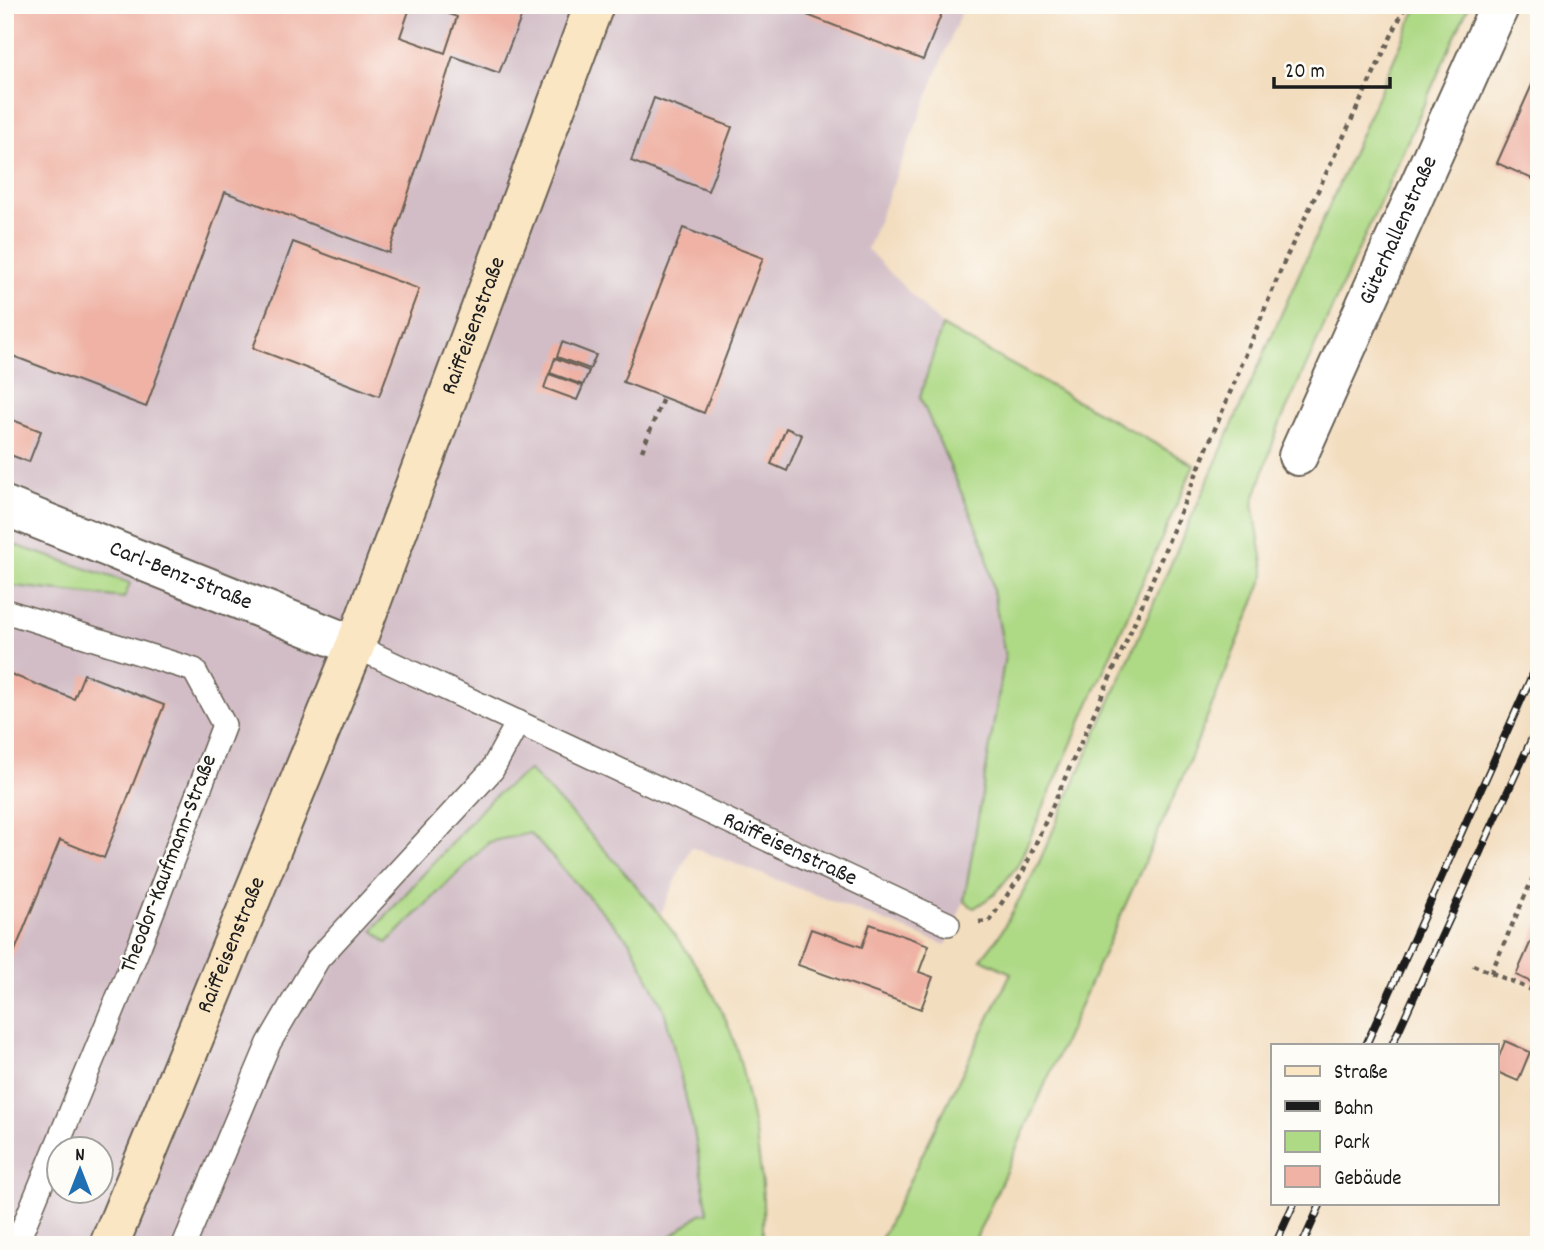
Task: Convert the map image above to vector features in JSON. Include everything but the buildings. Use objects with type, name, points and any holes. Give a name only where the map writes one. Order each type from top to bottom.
[{"type":"street","name":"Raiffeisenstraße","points":[[109,1245],[355,646],[594,5]]},
{"type":"street","name":"Güterhallenstraße","points":[[1298,456],[1500,5]]},
{"type":"street","name":"Carl-Benz-Straße","points":[[5,506],[355,646]]},
{"type":"lane","name":"Theodor-Kaufmann-Straße","points":[[5,611],[194,670],[224,725],[140,944],[16,1245]]},
{"type":"lane","name":"Raiffeisenstraße","points":[[355,646],[947,924]]},
{"type":"lane","points":[[184,1245],[269,1043],[318,959],[492,771],[518,722]]},
{"type":"path","points":[[947,924],[989,921],[1022,874],[1134,624],[1285,260],[1406,5]]},
{"type":"path","points":[[642,451],[663,398]]},
{"type":"path","points":[[1491,973],[1539,864]]},
{"type":"path","points":[[1473,965],[1539,993]]},
{"type":"shaded area","points":[[5,5],[964,5],[867,249],[942,326],[920,397],[985,547],[1005,656],[964,901],[946,945],[691,847],[661,913],[529,770],[491,799],[374,930],[387,943],[489,842],[530,833],[631,943],[664,1009],[694,1131],[708,1214],[700,1215],[660,1245],[5,1245],[5,585],[123,598],[130,584],[5,542]]},
{"type":"green space","points":[[1418,5],[1469,5],[1278,428],[1253,503],[1265,575],[1184,774],[973,1245],[878,1245],[1011,973],[981,959],[999,936],[1037,867]]},
{"type":"green space","points":[[942,326],[1194,465],[1018,865],[995,894],[974,908],[964,901],[1005,656],[985,547],[920,397]]},
{"type":"green space","points":[[5,542],[130,583],[124,598],[5,585]]},
{"type":"green space","points":[[529,770],[642,892],[693,961],[714,996],[737,1051],[755,1134],[763,1197],[762,1245],[660,1245],[700,1214],[708,1213],[694,1131],[664,1009],[631,943],[530,833],[489,842],[387,943],[373,930],[491,799]]},
{"type":"railway","points":[[1366,1044],[1539,660]]},
{"type":"railway","points":[[1392,1044],[1539,723]]},
{"type":"railway","points":[[1275,1245],[1294,1204]]},
{"type":"railway","points":[[1302,1245],[1321,1204]]}]
